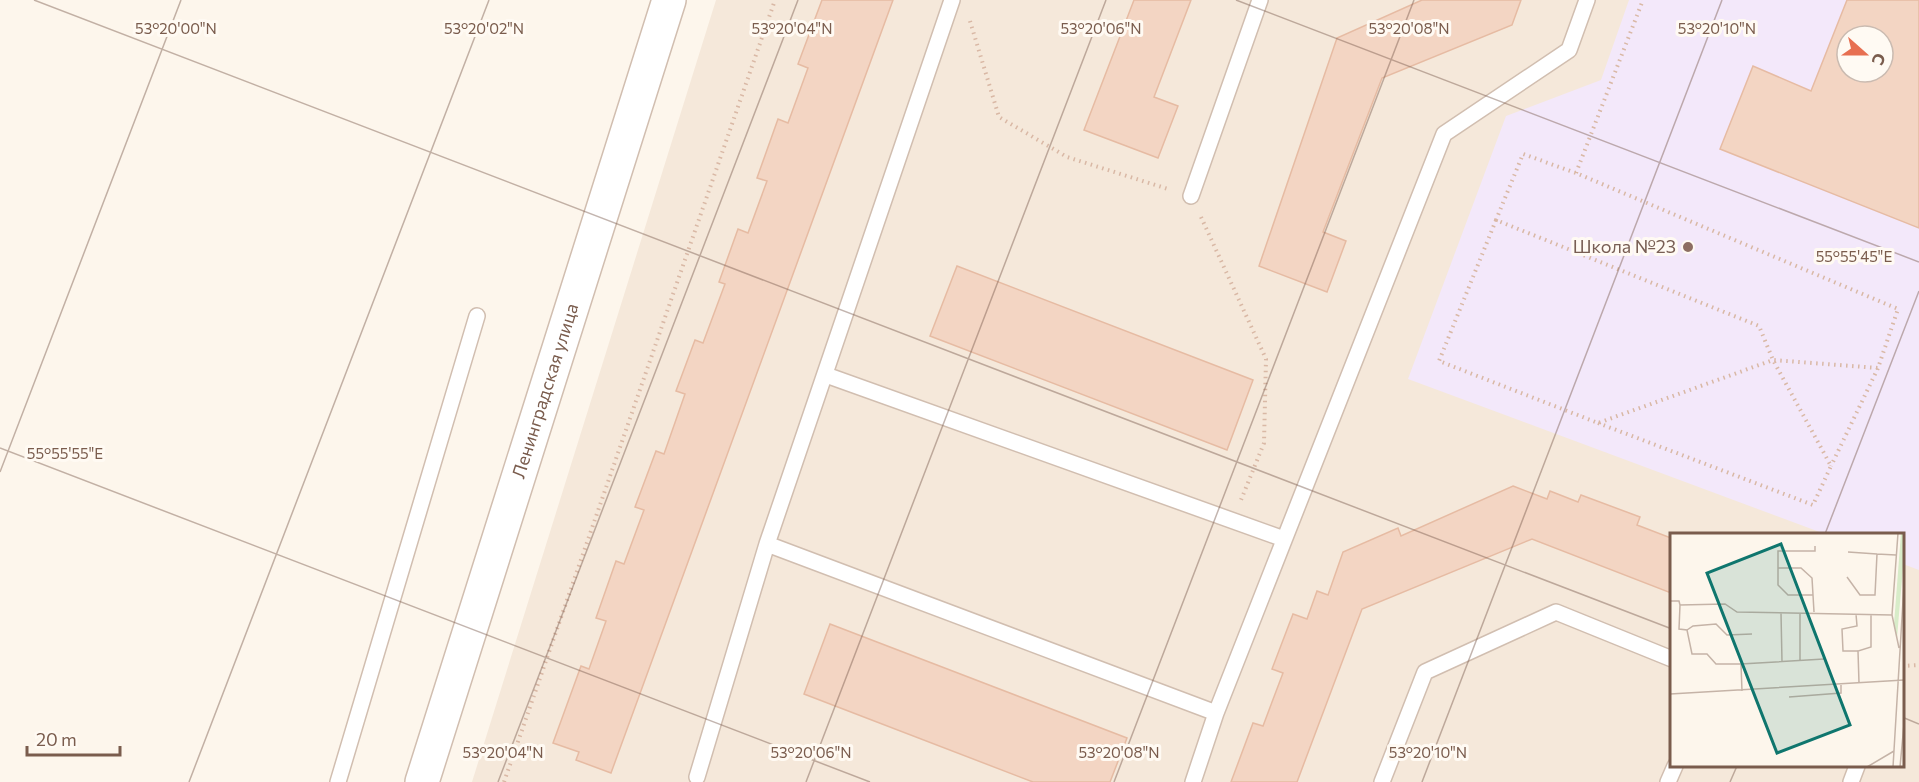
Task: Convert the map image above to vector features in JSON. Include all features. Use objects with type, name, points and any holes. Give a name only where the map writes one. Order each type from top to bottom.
[{"type":"street","name":"Ленинградская улица","points":[[422,782],[669,0]]},
{"type":"lane","points":[[697,777],[767,544],[952,0]]},
{"type":"lane","points":[[1191,196],[1260,0]]},
{"type":"lane","points":[[1192,782],[1216,712],[1444,134],[1569,51],[1587,0]]},
{"type":"lane","points":[[338,782],[477,316]]},
{"type":"lane","points":[[826,375],[1284,538]]},
{"type":"lane","points":[[767,544],[1216,712]]},
{"type":"lane","points":[[1382,782],[1425,672],[1556,612],[1670,659]]},
{"type":"lane","points":[[1668,782],[1674,767]]},
{"type":"lane","points":[[1851,782],[1856,767]]},
{"type":"path","points":[[504,782],[775,0]]},
{"type":"path","points":[[1576,173],[1643,0]]},
{"type":"path","points":[[969,18],[999,117],[1067,157],[1191,196],[1266,359],[1264,444],[1232,521]]},
{"type":"path","points":[[1523,154],[1576,173],[1898,309],[1878,368],[1813,505],[1439,361],[1523,154]]},
{"type":"path","points":[[1496,220],[1759,326],[1773,360],[1831,466]]},
{"type":"path","points":[[1598,423],[1773,360],[1878,368]]},
{"type":"path","points":[[1904,666],[1919,665]]},
{"type":"shaded area","points":[[716,0],[1919,0],[1919,782],[472,782]]},
{"type":"shaded area","name":"Школа №23","points":[[1629,0],[1919,0],[1919,570],[1904,564],[1904,533],[1822,533],[1408,379],[1506,116],[1601,80]]},
{"type":"building","points":[[822,0],[893,0],[611,773],[576,760],[579,752],[553,743],[581,666],[589,669],[606,621],[596,618],[616,561],[624,564],[644,510],[635,507],[656,451],[664,454],[685,394],[676,391],[695,340],[703,343],[725,284],[719,282],[738,229],[748,233],[767,181],[757,178],[778,119],[788,123],[808,68],[798,64]]},
{"type":"building","points":[[1134,0],[1191,0],[1154,97],[1178,106],[1158,158],[1084,130]]},
{"type":"building","points":[[1422,0],[1521,0],[1512,25],[1382,78],[1323,232],[1346,241],[1327,292],[1259,266],[1337,38]]},
{"type":"building","points":[[1847,0],[1919,0],[1919,228],[1720,149],[1753,66],[1811,91],[1835,30],[1835,84],[1895,84],[1895,24],[1838,24]]},
{"type":"building","points":[[957,266],[1253,380],[1227,450],[930,336]]},
{"type":"building","points":[[1513,486],[1547,499],[1550,491],[1578,502],[1581,495],[1640,517],[1637,525],[1670,538],[1670,593],[1532,539],[1362,609],[1297,782],[1231,782],[1253,723],[1263,726],[1283,673],[1272,669],[1293,614],[1307,619],[1317,591],[1328,595],[1343,552],[1398,528],[1401,536]]},
{"type":"building","points":[[830,624],[1127,738],[1110,782],[1033,782],[804,694]]},
{"type":"place","name":"Школа №23","points":[[1688,247]]}]
